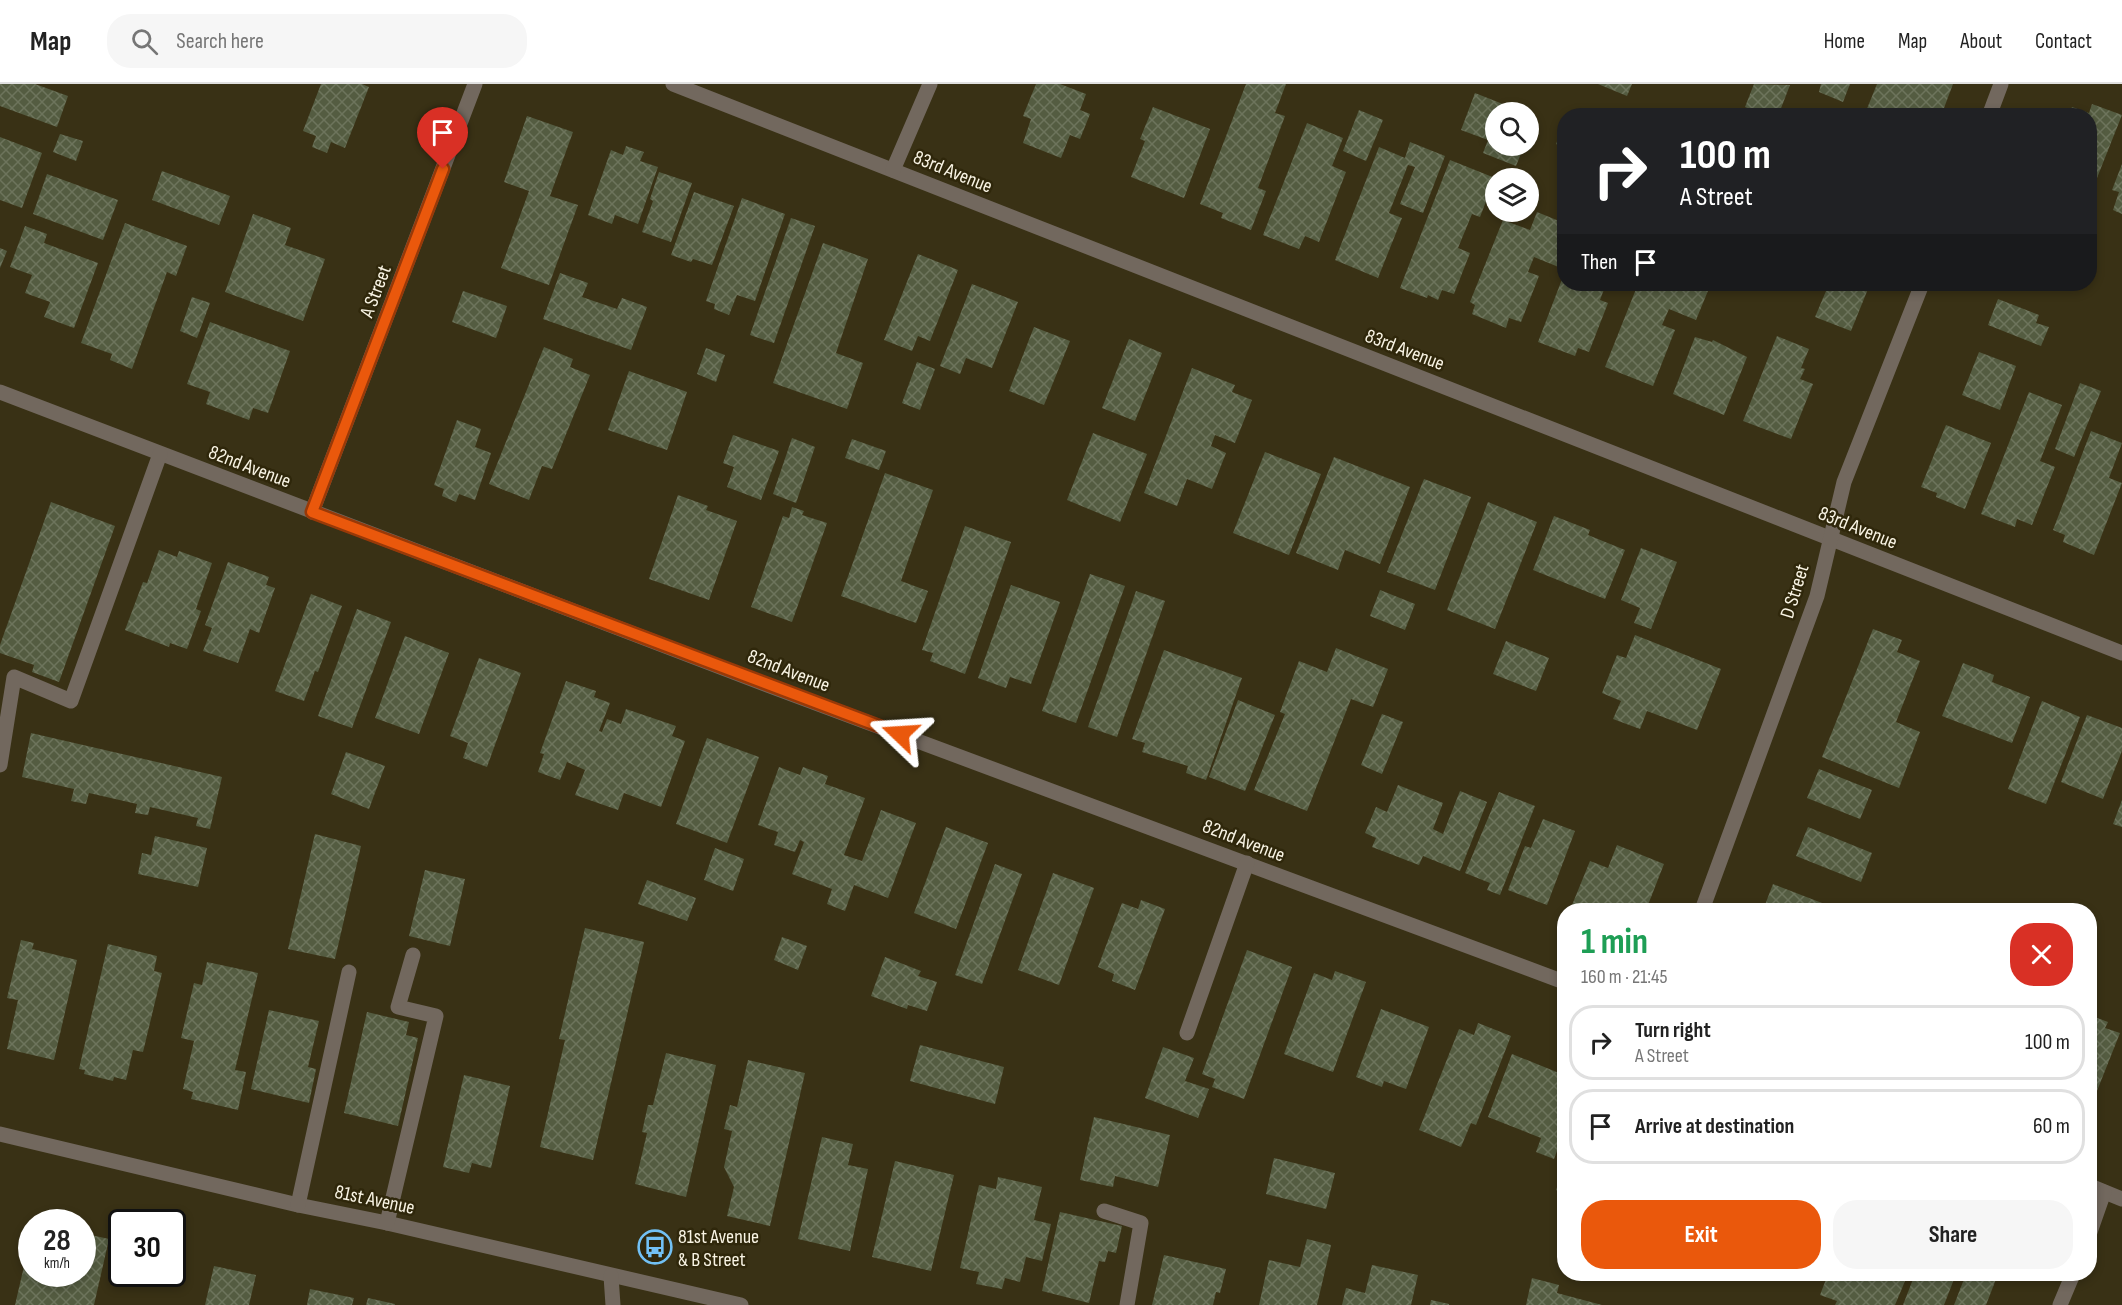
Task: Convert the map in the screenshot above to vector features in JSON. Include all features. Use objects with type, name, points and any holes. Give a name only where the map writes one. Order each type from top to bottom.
[{"type":"street","name":"A Street","points":[[312,512],[475,84]]},
{"type":"street","name":"83rd Avenue","points":[[673,84],[2122,653]]},
{"type":"street","points":[[893,170],[930,84]]},
{"type":"street","points":[[1992,108],[2001,84]]},
{"type":"street","name":"D Street","points":[[1705,903],[1817,596],[1844,482],[1919,291]]},
{"type":"street","name":"82nd Avenue","points":[[0,392],[770,686],[1557,979]]},
{"type":"street","points":[[0,765],[14,677],[71,700],[160,454]]},
{"type":"street","points":[[1187,1033],[1247,863]]},
{"type":"street","points":[[387,1223],[436,1016],[398,1007],[412,956]]},
{"type":"street","points":[[298,1205],[349,972]]},
{"type":"street","name":"81st Avenue","points":[[0,1134],[298,1205],[387,1223],[741,1305]]},
{"type":"street","points":[[2097,1189],[2122,1199]]},
{"type":"street","points":[[2097,1212],[2104,1192]]},
{"type":"street","points":[[1104,1211],[1141,1222],[1127,1305]]},
{"type":"street","points":[[611,1276],[613,1305]]},
{"type":"street","points":[[2060,1305],[2070,1281]]},
{"type":"building","points":[[0,84],[35,84],[68,96],[57,127],[0,106]]},
{"type":"building","points":[[321,84],[362,84],[369,87],[345,148],[331,142],[327,153],[312,147],[316,136],[303,131]]},
{"type":"building","points":[[1036,84],[1060,84],[1086,94],[1080,110],[1090,114],[1080,139],[1070,135],[1061,158],[1023,143],[1031,119],[1023,116]]},
{"type":"building","points":[[1246,84],[1286,84],[1275,113],[1285,116],[1258,188],[1266,191],[1251,230],[1221,218],[1223,213],[1200,204]]},
{"type":"building","points":[[1598,84],[1632,84],[1627,96]]},
{"type":"building","points":[[1754,84],[1790,85],[1781,108],[1745,107]]},
{"type":"building","points":[[1821,84],[1850,84],[1843,102],[1819,92]]},
{"type":"building","points":[[1877,84],[1953,84],[1944,108],[1867,108]]},
{"type":"building","points":[[1475,93],[1498,102],[1485,102],[1485,139],[1461,130]]},
{"type":"building","points":[[2092,104],[2122,115],[2097,178],[2097,108],[2091,108]]},
{"type":"building","points":[[1153,107],[1210,129],[1184,198],[1131,177],[1145,141],[1140,139]]},
{"type":"building","points":[[1359,110],[1383,120],[1366,161],[1343,151]]},
{"type":"building","points":[[527,116],[573,132],[550,196],[578,205],[549,285],[501,268],[529,191],[504,182]]},
{"type":"building","points":[[1307,123],[1343,138],[1332,166],[1346,172],[1319,242],[1305,236],[1299,249],[1263,235]]},
{"type":"building","points":[[60,134],[83,141],[76,161],[53,152]]},
{"type":"building","points":[[0,137],[42,153],[22,208],[0,200]]},
{"type":"building","points":[[1410,142],[1445,156],[1423,213],[1400,204],[1415,167],[1408,165],[1389,213],[1402,218],[1378,278],[1335,260],[1379,147],[1405,158]]},
{"type":"building","points":[[626,146],[644,152],[640,161],[658,167],[638,224],[615,215],[612,224],[588,215],[611,150],[623,155]]},
{"type":"building","points":[[1491,156],[1520,156],[1516,166]]},
{"type":"building","points":[[1450,160],[1485,174],[1485,204],[1480,217],[1472,214],[1458,248],[1470,253],[1454,294],[1442,290],[1438,300],[1400,288]]},
{"type":"building","points":[[2122,164],[2122,214],[2113,210],[2119,192],[2112,190]]},
{"type":"building","points":[[162,171],[230,196],[219,225],[152,200]]},
{"type":"building","points":[[659,172],[692,183],[671,242],[642,232],[653,201],[650,199]]},
{"type":"building","points":[[47,174],[118,200],[103,240],[33,214]]},
{"type":"building","points":[[694,192],[734,206],[712,265],[693,259],[691,262],[671,255]]},
{"type":"building","points":[[742,198],[785,214],[755,301],[737,295],[729,315],[714,309],[715,304],[706,301]]},
{"type":"building","points":[[1539,213],[1557,220],[1557,266],[1534,257],[1528,272],[1539,276],[1521,322],[1509,318],[1506,328],[1472,314],[1475,305],[1470,302],[1502,222],[1530,230],[1533,222],[1539,222]]},
{"type":"building","points":[[253,214],[291,228],[285,245],[325,259],[303,321],[225,292]]},
{"type":"building","points":[[791,218],[815,226],[774,343],[750,335]]},
{"type":"building","points":[[125,223],[187,246],[176,276],[167,272],[132,369],[110,360],[112,354],[81,343]]},
{"type":"building","points":[[25,226],[47,234],[44,243],[98,263],[74,328],[44,317],[50,302],[25,293],[32,275],[10,267]]},
{"type":"building","points":[[823,243],[868,259],[836,353],[863,363],[847,409],[773,383]]},
{"type":"building","points":[[0,248],[7,251],[0,268]]},
{"type":"building","points":[[918,254],[958,270],[930,341],[918,336],[912,351],[884,340]]},
{"type":"building","points":[[560,273],[588,283],[582,297],[617,309],[622,298],[647,307],[631,350],[543,319]]},
{"type":"building","points":[[972,284],[1018,302],[992,368],[966,358],[960,374],[940,366]]},
{"type":"building","points":[[463,291],[507,306],[496,338],[452,322]]},
{"type":"building","points":[[1558,291],[1603,291],[1600,300],[1608,303],[1589,352],[1578,348],[1575,356],[1538,342]]},
{"type":"building","points":[[1635,291],[1708,291],[1696,320],[1669,309],[1662,325],[1675,330],[1653,386],[1605,367]]},
{"type":"building","points":[[1826,291],[1867,291],[1851,331],[1815,317]]},
{"type":"building","points":[[192,297],[210,303],[197,338],[180,331]]},
{"type":"building","points":[[1998,299],[2039,315],[2036,323],[2049,327],[2041,346],[1988,325]]},
{"type":"building","points":[[210,322],[290,351],[268,413],[253,408],[249,420],[206,404],[210,392],[187,384]]},
{"type":"building","points":[[1034,327],[1070,341],[1044,405],[1009,391]]},
{"type":"building","points":[[1777,336],[1809,349],[1801,368],[1805,369],[1800,379],[1813,384],[1791,439],[1743,421]]},
{"type":"building","points":[[1695,337],[1712,342],[1713,340],[1747,357],[1724,415],[1673,394]]},
{"type":"building","points":[[1129,339],[1162,353],[1135,421],[1102,408]]},
{"type":"building","points":[[544,347],[573,359],[570,367],[590,375],[552,469],[542,466],[529,500],[489,484]]},
{"type":"building","points":[[706,348],[725,355],[716,382],[697,374]]},
{"type":"building","points":[[1979,352],[2016,366],[2000,410],[1962,395]]},
{"type":"building","points":[[917,362],[935,369],[920,410],[902,403]]},
{"type":"building","points":[[1192,368],[1235,385],[1232,392],[1252,400],[1235,443],[1215,435],[1211,446],[1226,453],[1212,489],[1187,479],[1177,506],[1144,493]]},
{"type":"building","points":[[629,371],[687,392],[667,450],[608,430]]},
{"type":"building","points":[[2080,383],[2101,391],[2074,457],[2055,449]]},
{"type":"building","points":[[2029,392],[2062,405],[2040,461],[2055,467],[2032,525],[2017,519],[2015,527],[1981,514]]},
{"type":"building","points":[[457,420],[481,429],[475,447],[491,453],[475,500],[459,494],[456,502],[442,496],[444,489],[434,485]]},
{"type":"building","points":[[1946,425],[1991,443],[1965,509],[1936,497],[1937,493],[1921,487]]},
{"type":"building","points":[[2091,431],[2122,443],[2109,478],[2122,483],[2094,555],[2063,542],[2065,535],[2053,530]]},
{"type":"building","points":[[1093,433],[1147,454],[1120,522],[1067,500]]},
{"type":"building","points":[[733,435],[779,451],[761,500],[727,487],[734,467],[723,463]]},
{"type":"building","points":[[792,438],[815,447],[796,503],[773,494]]},
{"type":"building","points":[[852,439],[886,451],[879,470],[845,458]]},
{"type":"building","points":[[1265,452],[1321,474],[1289,555],[1233,533]]},
{"type":"building","points":[[1334,457],[1410,487],[1380,564],[1345,550],[1338,570],[1296,553]]},
{"type":"building","points":[[885,473],[933,490],[901,581],[928,591],[916,623],[841,596]]},
{"type":"building","points":[[1424,479],[1471,497],[1435,590],[1387,572]]},
{"type":"building","points":[[678,495],[708,506],[706,510],[737,521],[709,600],[649,579]]},
{"type":"building","points":[[51,502],[115,526],[59,682],[32,672],[34,665],[0,653],[0,645]]},
{"type":"building","points":[[1488,502],[1537,522],[1495,629],[1447,610]]},
{"type":"building","points":[[792,507],[804,511],[802,515],[827,523],[792,622],[751,607],[783,516],[789,518]]},
{"type":"building","points":[[1554,516],[1590,530],[1588,535],[1625,550],[1605,599],[1533,570]]},
{"type":"building","points":[[965,526],[1011,542],[965,674],[930,661],[933,653],[922,650]]},
{"type":"building","points":[[1641,548],[1677,562],[1651,629],[1634,623],[1640,608],[1621,600]]},
{"type":"building","points":[[159,550],[177,557],[179,551],[212,563],[196,609],[201,611],[187,649],[170,643],[169,647],[125,630],[143,582],[147,583]]},
{"type":"building","points":[[228,562],[269,577],[266,585],[275,588],[259,633],[250,629],[238,663],[203,651],[212,628],[205,625]]},
{"type":"building","points":[[1090,574],[1125,586],[1076,723],[1042,711]]},
{"type":"building","points":[[1011,585],[1060,602],[1031,684],[1010,677],[1006,688],[978,678]]},
{"type":"building","points":[[1380,590],[1415,604],[1405,630],[1370,616]]},
{"type":"building","points":[[1136,591],[1165,601],[1117,737],[1088,727]]},
{"type":"building","points":[[311,594],[342,606],[318,672],[315,671],[304,701],[275,691]]},
{"type":"building","points":[[357,609],[391,622],[352,728],[318,716]]},
{"type":"building","points":[[1873,629],[1902,640],[1897,652],[1920,661],[1896,722],[1920,732],[1899,788],[1822,757]]},
{"type":"building","points":[[1635,635],[1721,669],[1697,730],[1647,711],[1640,729],[1613,719],[1621,701],[1602,693],[1617,655],[1626,658]]},
{"type":"building","points":[[405,636],[449,653],[419,734],[375,718]]},
{"type":"building","points":[[1506,641],[1549,658],[1536,691],[1493,674]]},
{"type":"building","points":[[1336,648],[1388,669],[1373,707],[1351,699],[1307,811],[1254,790],[1285,714],[1280,712],[1299,661],[1327,672]]},
{"type":"building","points":[[1164,650],[1242,678],[1206,780],[1186,773],[1188,766],[1142,752],[1145,743],[1132,739]]},
{"type":"building","points":[[479,658],[521,673],[487,767],[463,758],[468,743],[450,736]]},
{"type":"building","points":[[1963,663],[1994,675],[1992,682],[2030,697],[2012,743],[1942,716]]},
{"type":"building","points":[[566,681],[596,691],[594,697],[610,703],[599,731],[602,732],[607,719],[621,724],[626,709],[676,726],[672,736],[685,741],[661,807],[624,793],[618,810],[575,795],[585,770],[567,762],[560,780],[538,772],[544,754],[540,753]]},
{"type":"building","points":[[1238,700],[1275,715],[1245,791],[1209,777]]},
{"type":"building","points":[[2042,701],[2080,717],[2046,804],[2008,789]]},
{"type":"building","points":[[1382,714],[1403,722],[1382,774],[1361,765]]},
{"type":"building","points":[[2087,715],[2122,728],[2122,751],[2103,799],[2061,782]]},
{"type":"building","points":[[31,733],[222,777],[210,829],[196,826],[198,818],[150,807],[148,815],[135,813],[137,804],[89,793],[86,804],[71,801],[74,789],[22,777]]},
{"type":"building","points":[[707,738],[759,757],[727,843],[676,824]]},
{"type":"building","points":[[346,752],[385,766],[369,809],[331,794]]},
{"type":"building","points":[[779,767],[800,775],[803,767],[828,776],[825,784],[865,798],[844,855],[862,861],[881,810],[916,823],[888,898],[854,885],[845,911],[827,904],[832,889],[792,874],[804,842],[800,840],[795,852],[774,845],[778,832],[758,825]]},
{"type":"building","points":[[1819,769],[1872,790],[1860,819],[1807,798]]},
{"type":"building","points":[[1398,785],[1443,803],[1433,829],[1443,834],[1460,791],[1487,802],[1460,871],[1423,856],[1419,865],[1372,847],[1376,838],[1365,833],[1376,807],[1387,812]]},
{"type":"building","points":[[1499,792],[1535,806],[1500,895],[1487,890],[1490,883],[1465,873]]},
{"type":"building","points":[[2122,800],[2122,827],[2113,824]]},
{"type":"building","points":[[1543,819],[1575,831],[1547,905],[1508,890],[1525,846],[1531,848]]},
{"type":"building","points":[[946,827],[988,843],[956,929],[914,913]]},
{"type":"building","points":[[1808,827],[1872,853],[1861,882],[1796,856]]},
{"type":"building","points":[[315,834],[361,846],[335,959],[288,949]]},
{"type":"building","points":[[155,836],[207,848],[198,887],[138,874],[142,853],[151,855]]},
{"type":"building","points":[[1617,845],[1664,864],[1649,903],[1573,903],[1590,861],[1608,868]]},
{"type":"building","points":[[715,848],[744,859],[733,891],[704,880]]},
{"type":"building","points":[[995,864],[1022,874],[982,984],[955,975]]},
{"type":"building","points":[[425,870],[465,879],[450,946],[409,936]]},
{"type":"building","points":[[1053,873],[1094,888],[1059,985],[1018,970]]},
{"type":"building","points":[[647,880],[696,898],[687,921],[638,904]]},
{"type":"building","points":[[1773,884],[1822,903],[1766,903]]},
{"type":"building","points":[[1141,900],[1165,909],[1135,990],[1112,981],[1114,974],[1098,967],[1122,903],[1138,909]]},
{"type":"building","points":[[585,928],[644,942],[593,1160],[540,1147],[565,1040],[559,1039]]},
{"type":"building","points":[[782,937],[807,946],[798,970],[774,960]]},
{"type":"building","points":[[21,940],[34,943],[32,949],[77,960],[54,1060],[7,1049],[18,1000],[7,998]]},
{"type":"building","points":[[108,944],[157,956],[154,971],[162,973],[143,1052],[133,1050],[126,1080],[114,1077],[113,1081],[84,1074],[85,1070],[79,1069]]},
{"type":"building","points":[[1247,950],[1292,967],[1244,1099],[1212,1087],[1215,1079],[1202,1074]]},
{"type":"building","points":[[885,957],[921,971],[918,976],[937,982],[927,1011],[908,1005],[907,1009],[871,996]]},
{"type":"building","points":[[207,962],[258,973],[235,1070],[246,1072],[238,1110],[191,1099],[193,1092],[183,1089],[194,1041],[181,1038],[194,983],[202,985]]},
{"type":"building","points":[[1335,971],[1366,982],[1333,1072],[1284,1054],[1314,973],[1332,980]]},
{"type":"building","points":[[1381,1009],[1429,1027],[1406,1089],[1384,1081],[1382,1087],[1356,1077]]},
{"type":"building","points":[[269,1010],[319,1021],[308,1067],[316,1069],[309,1103],[251,1089]]},
{"type":"building","points":[[367,1012],[409,1022],[406,1035],[418,1038],[398,1126],[344,1113]]},
{"type":"building","points":[[2097,1018],[2108,1022],[2105,1028],[2120,1033],[2097,1091]]},
{"type":"building","points":[[1478,1023],[1511,1036],[1476,1125],[1471,1123],[1461,1147],[1419,1130],[1459,1029],[1474,1035]]},
{"type":"building","points":[[920,1045],[1004,1067],[995,1104],[910,1081]]},
{"type":"building","points":[[1163,1047],[1194,1058],[1185,1081],[1209,1089],[1198,1118],[1145,1098]]},
{"type":"building","points":[[666,1053],[716,1065],[686,1197],[635,1184],[647,1133],[642,1132],[648,1105],[653,1105]]},
{"type":"building","points":[[1512,1054],[1557,1072],[1557,1151],[1554,1159],[1536,1152],[1541,1138],[1488,1117]]},
{"type":"building","points":[[748,1060],[805,1073],[770,1226],[727,1216],[734,1187],[724,1167],[732,1131],[724,1129],[730,1105],[737,1107]]},
{"type":"building","points":[[464,1075],[510,1086],[491,1168],[472,1163],[469,1173],[443,1167]]},
{"type":"building","points":[[1094,1117],[1170,1135],[1158,1187],[1115,1176],[1113,1187],[1080,1180]]},
{"type":"building","points":[[822,1137],[853,1144],[848,1165],[868,1169],[850,1251],[798,1239]]},
{"type":"building","points":[[1274,1158],[1335,1173],[1326,1209],[1266,1194]]},
{"type":"building","points":[[895,1161],[954,1175],[931,1271],[872,1257]]},
{"type":"building","points":[[998,1177],[1042,1187],[1034,1220],[1051,1224],[1042,1261],[1026,1257],[1020,1282],[1005,1278],[1002,1289],[976,1284],[979,1272],[960,1268],[979,1185],[996,1189]]},
{"type":"building","points":[[1060,1212],[1122,1226],[1116,1253],[1108,1251],[1105,1262],[1099,1261],[1089,1303],[1042,1291]]},
{"type":"building","points":[[96,1236],[108,1239],[94,1305],[15,1305],[19,1287],[96,1287]]},
{"type":"building","points":[[1307,1239],[1331,1245],[1317,1305],[1259,1305],[1269,1260],[1300,1267]]},
{"type":"building","points":[[1164,1255],[1226,1269],[1220,1293],[1216,1292],[1213,1305],[1152,1305]]},
{"type":"building","points":[[1372,1265],[1418,1275],[1411,1305],[1342,1305],[1346,1288],[1365,1293]]},
{"type":"building","points":[[214,1266],[256,1275],[249,1305],[205,1305]]},
{"type":"building","points":[[1532,1278],[1559,1285],[1557,1293],[1602,1305],[1526,1305]]},
{"type":"building","points":[[1825,1281],[1905,1281],[1895,1305],[1835,1305],[1837,1301],[1820,1295]]},
{"type":"building","points":[[1912,1281],[1953,1281],[1944,1305],[1903,1305]]},
{"type":"building","points":[[1963,1281],[1995,1281],[1986,1305],[1954,1305]]},
{"type":"building","points":[[310,1289],[354,1298],[352,1305],[307,1305]]},
{"type":"building","points":[[368,1298],[395,1304],[395,1305],[366,1305]]},
{"type":"building","points":[[1431,1300],[1449,1304],[1449,1305],[1430,1305]]},
{"type":"place","name":"81st Avenue & B Street","points":[[655,1247]]},
{"type":"route","points":[[443,169],[312,512],[900,734]]}]
